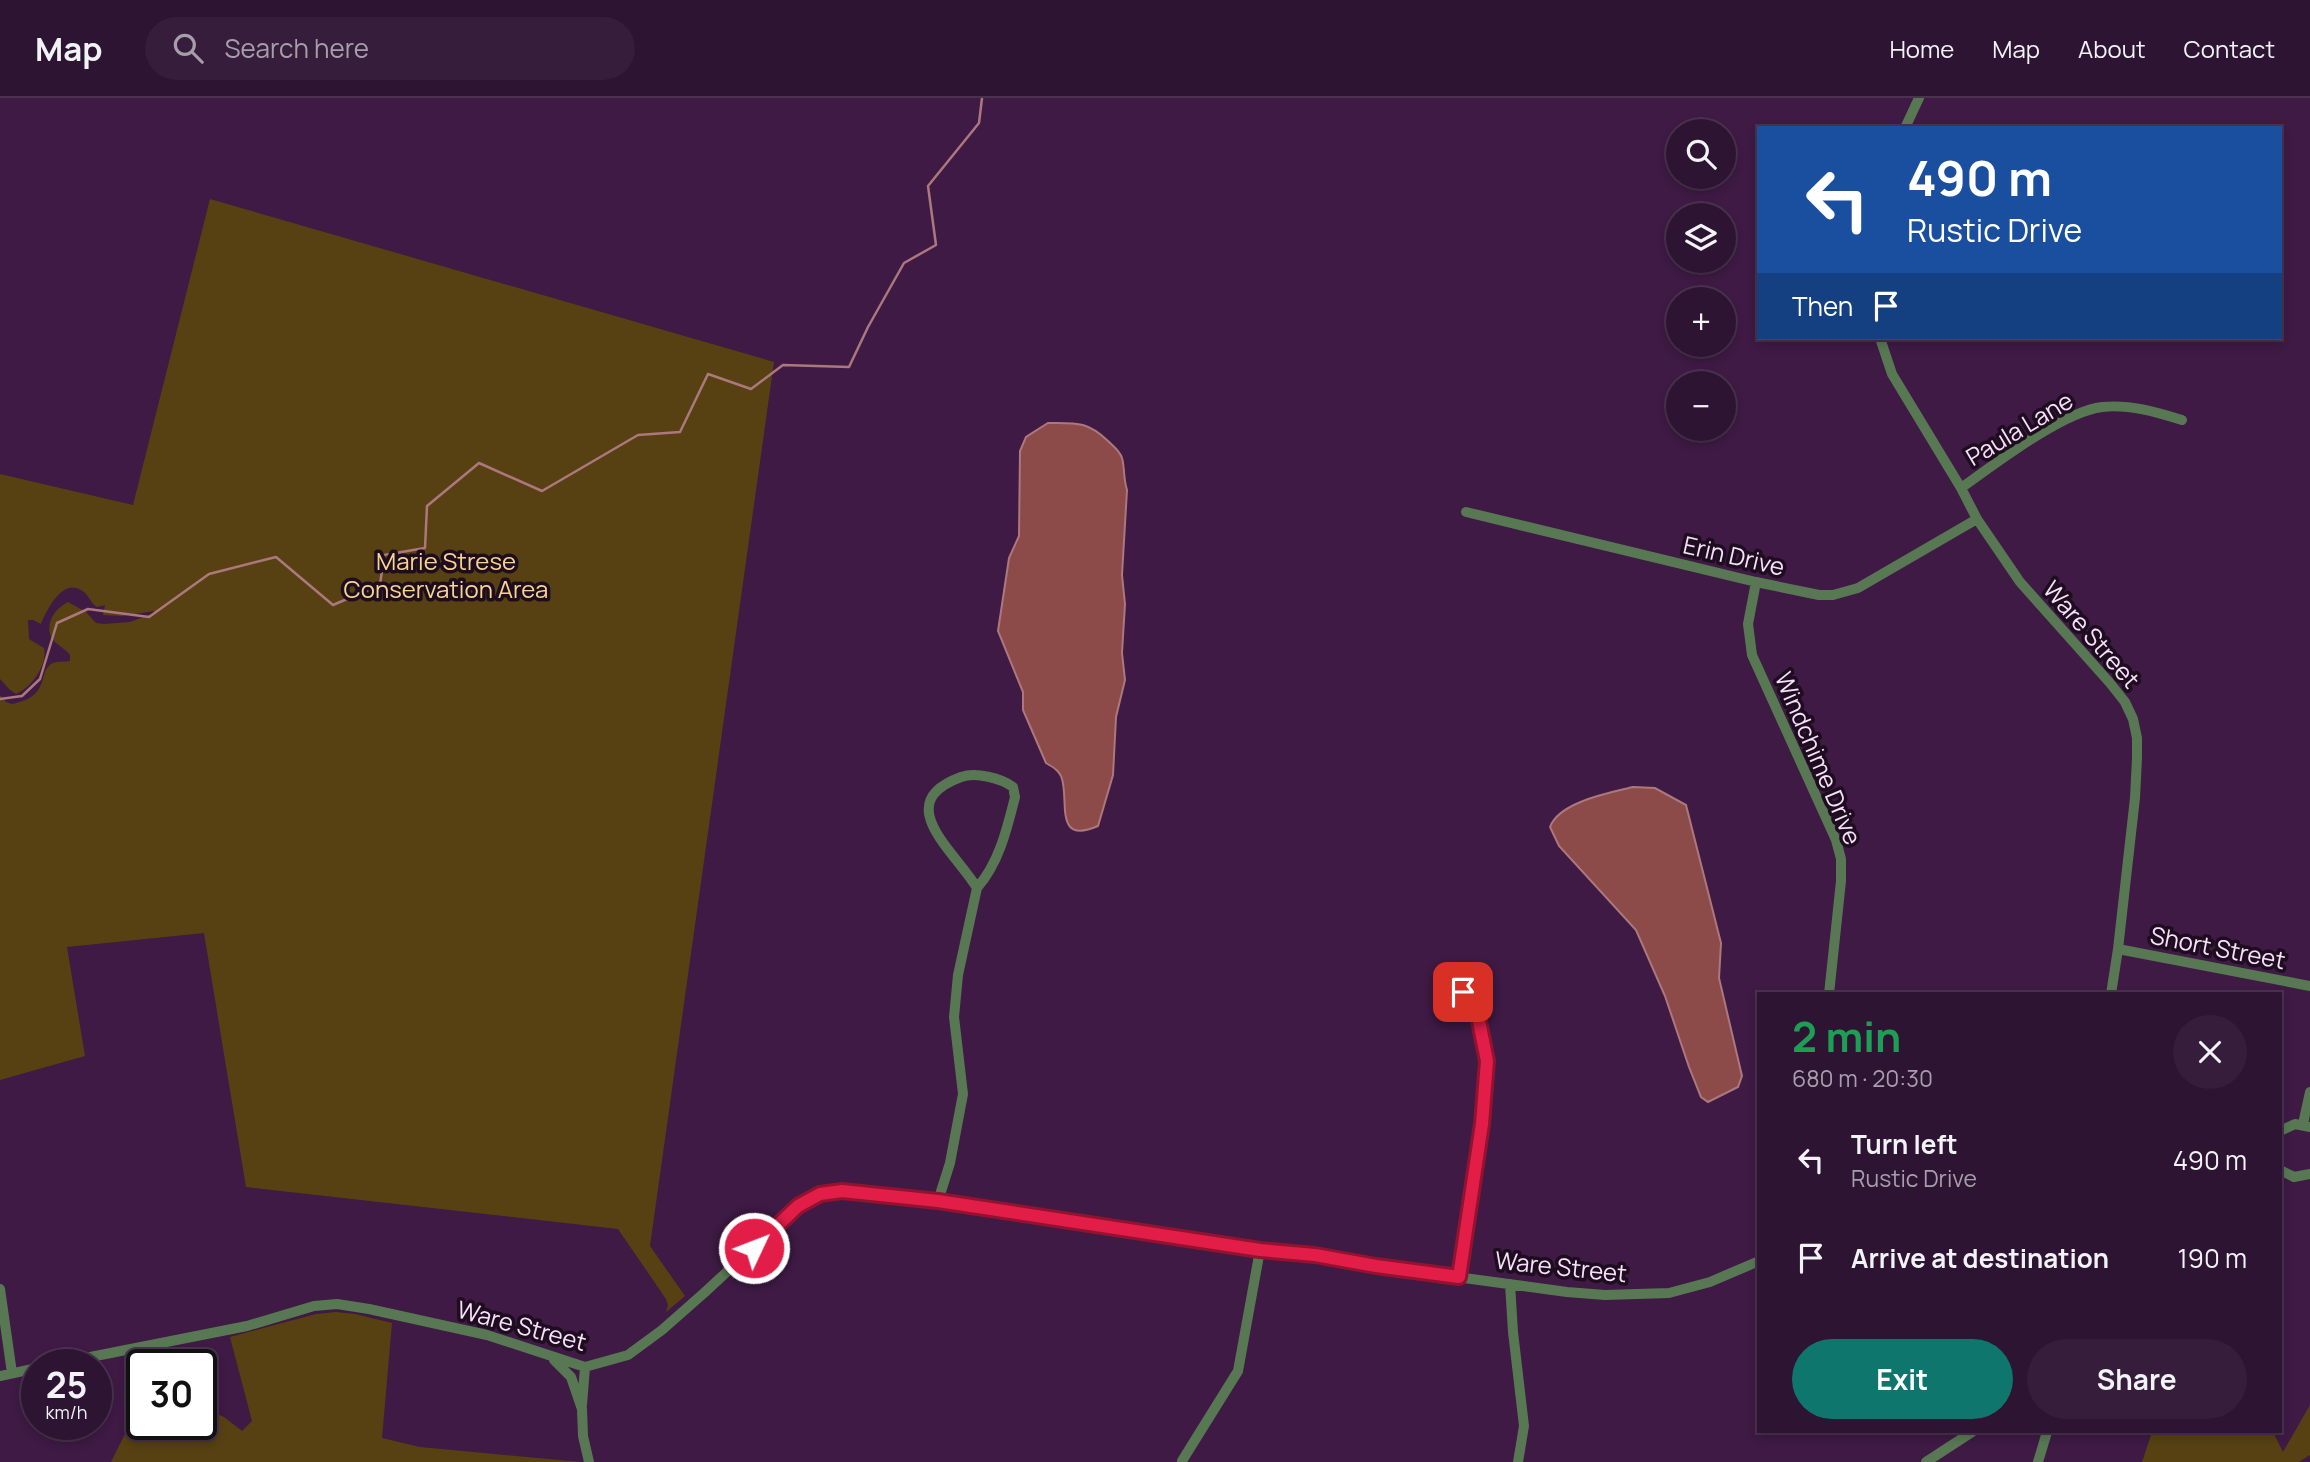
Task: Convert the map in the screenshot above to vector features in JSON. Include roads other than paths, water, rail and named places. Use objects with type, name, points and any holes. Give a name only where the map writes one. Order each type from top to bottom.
[{"type":"street","points":[[1906,126],[1919,98]]},
{"type":"street","name":"Ware Street","points":[[1881,340],[1892,374],[1977,519],[2020,582],[2110,683],[2125,702],[2133,719],[2137,758],[2131,845],[2111,992]]},
{"type":"street","name":"Paula Lane","points":[[1961,488],[2039,436],[2087,410],[2116,406],[2137,408],[2182,420]]},
{"type":"street","name":"Erin Drive","points":[[1466,512],[1819,595],[1858,588],[1977,519]]},
{"type":"street","name":"Windchime Drive","points":[[1756,582],[1748,624],[1752,654],[1836,840],[1841,859],[1829,992]]},
{"type":"street","points":[[938,1201],[950,1163],[963,1094],[954,1017],[958,975],[977,888],[987,877],[995,861],[1015,797],[1013,787],[1006,782],[967,775],[939,788],[930,796],[928,806],[930,820],[941,839],[977,888]]},
{"type":"street","name":"Short Street","points":[[2118,949],[2310,986]]},
{"type":"street","points":[[1459,1277],[1482,1124],[1487,1061],[1478,1016],[1463,992]]},
{"type":"street","points":[[2282,1129],[2295,1124],[2307,1125],[2310,1092]]},
{"type":"street","points":[[2282,1171],[2294,1177],[2310,1174]]},
{"type":"street","name":"Ware Street","points":[[112,1353],[247,1326],[314,1306],[337,1304],[369,1308],[486,1335],[585,1367],[628,1355],[662,1330],[798,1206],[820,1194],[842,1191],[938,1201],[1260,1250],[1315,1255],[1376,1266],[1605,1295],[1669,1293],[1710,1282],[1757,1262]]},
{"type":"street","points":[[1182,1461],[1238,1371],[1260,1250]]},
{"type":"street","points":[[1510,1284],[1524,1426],[1518,1462]]},
{"type":"street","points":[[0,1289],[12,1373]]},
{"type":"street","points":[[550,1357],[571,1377],[582,1409]]},
{"type":"street","points":[[585,1367],[583,1436],[589,1462]]},
{"type":"street","points":[[0,1377],[21,1371]]},
{"type":"street","points":[[1926,1462],[1970,1433]]},
{"type":"street","points":[[2038,1462],[2047,1433]]},
{"type":"waterway","points":[[0,699],[22,696],[40,679],[57,623],[88,609],[149,617],[209,574],[276,557],[333,605],[380,585],[384,555],[425,548],[427,506],[479,463],[542,491],[638,435],[680,432],[708,374],[751,389],[783,365],[849,367],[904,263],[936,245],[928,186],[979,123],[982,98]]},
{"type":"park label","name":"Marie Strese Conservation Area","points":[[446,574]]}]
